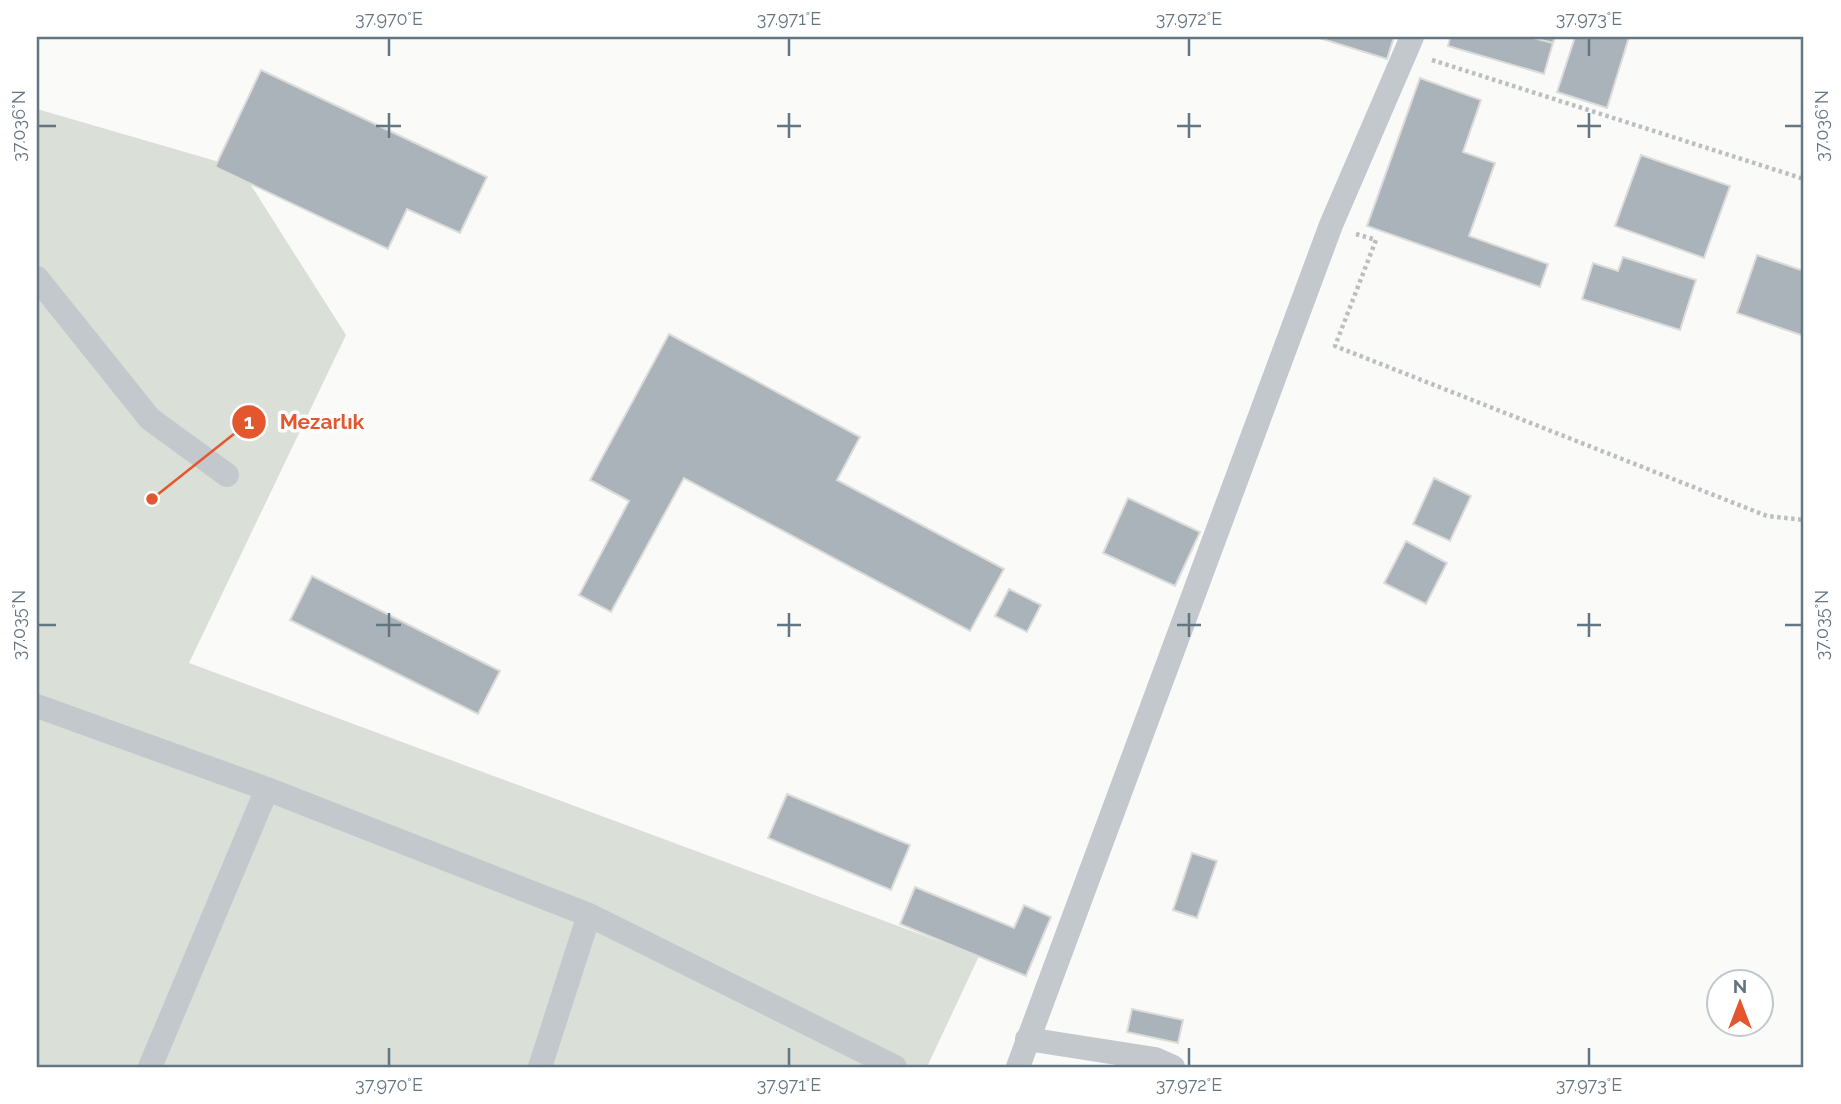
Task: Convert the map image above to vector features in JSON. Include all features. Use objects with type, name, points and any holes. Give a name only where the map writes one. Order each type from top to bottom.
[{"type":"street","points":[[1018,1067],[1331,226],[1410,44]]},
{"type":"street","points":[[37,278],[150,419],[227,475]]},
{"type":"street","points":[[37,706],[267,789],[589,915],[895,1067]]},
{"type":"street","points":[[150,1067],[267,789]]},
{"type":"street","points":[[540,1067],[589,915]]},
{"type":"street","points":[[1027,1039],[1155,1059],[1173,1067]]},
{"type":"path","points":[[1410,44],[1804,179]]},
{"type":"path","points":[[1331,226],[1376,240],[1335,346],[1767,516],[1804,520]]},
{"type":"shaded area","points":[[37,109],[240,168],[346,335],[189,663],[979,956],[927,1067],[37,1067]]},
{"type":"building","points":[[1316,37],[1394,37],[1387,59]]},
{"type":"building","points":[[1450,37],[1530,37],[1553,43],[1544,74],[1448,46]]},
{"type":"building","points":[[1530,37],[1555,37],[1553,43]]},
{"type":"building","points":[[1575,37],[1629,37],[1607,108],[1557,92]]},
{"type":"building","points":[[261,70],[487,177],[460,233],[407,209],[388,249],[215,167]]},
{"type":"building","points":[[1420,78],[1481,100],[1463,152],[1495,163],[1469,236],[1548,264],[1540,287],[1367,226]]},
{"type":"building","points":[[1641,155],[1730,186],[1704,258],[1615,226]]},
{"type":"building","points":[[1757,255],[1804,271],[1804,336],[1737,313]]},
{"type":"building","points":[[1623,257],[1696,280],[1680,330],[1582,299],[1593,263],[1618,271]]},
{"type":"building","points":[[669,334],[860,437],[837,480],[1004,569],[970,631],[684,478],[611,612],[579,595],[629,501],[590,480]]},
{"type":"building","points":[[1434,478],[1471,496],[1450,541],[1413,524]]},
{"type":"building","points":[[1128,498],[1200,532],[1175,586],[1103,553]]},
{"type":"building","points":[[1406,541],[1447,563],[1426,604],[1384,583]]},
{"type":"building","points":[[312,576],[500,671],[478,714],[290,620]]},
{"type":"building","points":[[1009,589],[1041,605],[1027,632],[995,616]]},
{"type":"building","points":[[787,794],[910,845],[891,890],[768,838]]},
{"type":"building","points":[[1192,853],[1217,861],[1197,918],[1173,910]]},
{"type":"building","points":[[915,887],[1014,928],[1024,905],[1051,917],[1026,976],[900,924]]},
{"type":"building","points":[[1132,1009],[1183,1020],[1178,1043],[1127,1032]]},
{"type":"place","name":"Mezarlık","points":[[152,499]]}]
